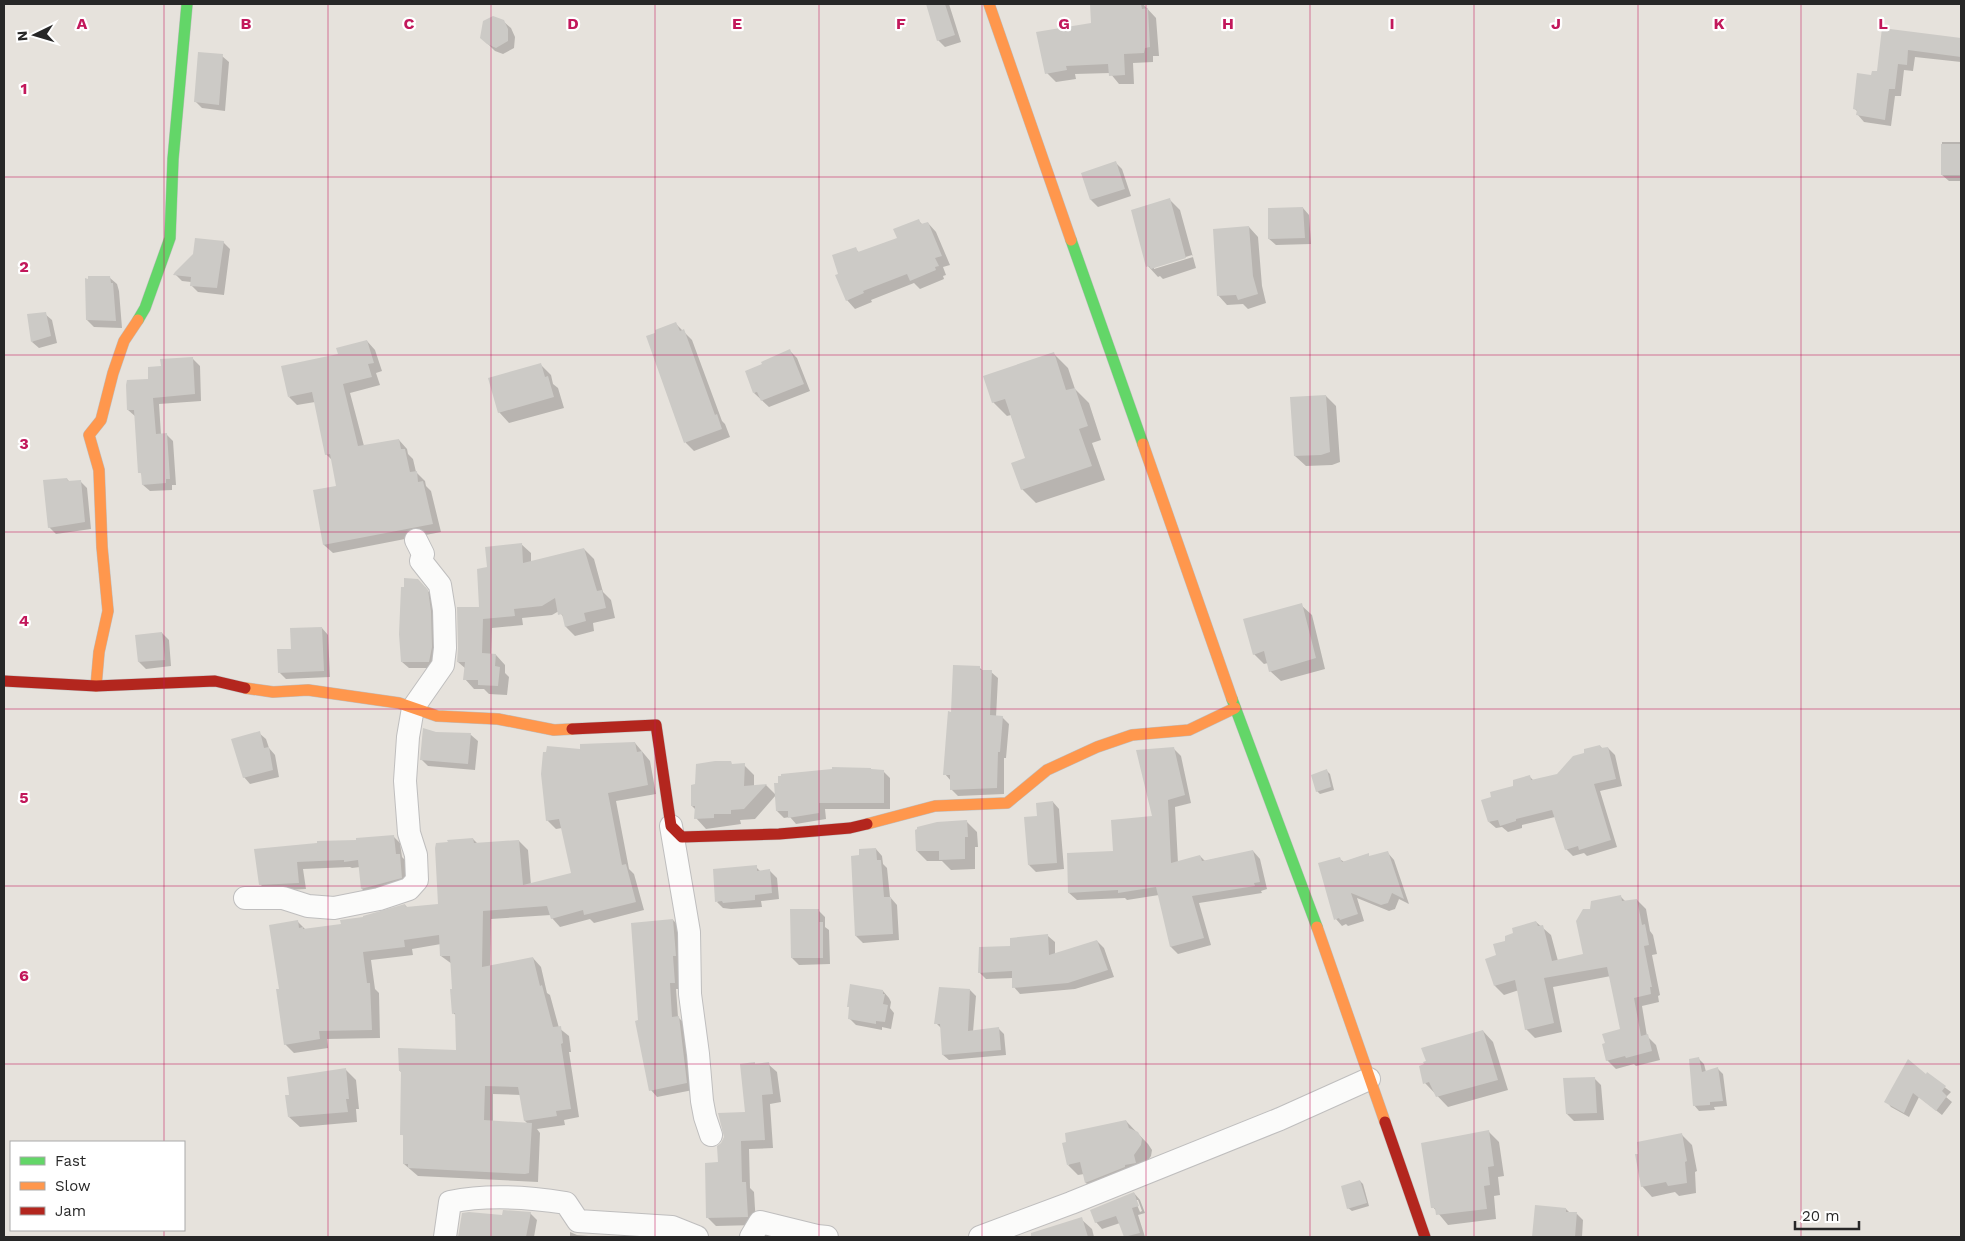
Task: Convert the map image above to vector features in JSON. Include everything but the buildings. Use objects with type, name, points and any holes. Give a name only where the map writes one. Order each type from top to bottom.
[{"type":"street","points":[[96,686],[99,652],[108,611],[102,547],[99,470],[89,435],[101,420],[124,341],[145,308],[170,238],[173,159],[187,4]]},
{"type":"street","points":[[989,4],[1234,708],[1325,949],[1425,1237]]},
{"type":"street","points":[[245,898],[283,898],[308,906],[334,908],[379,899],[409,889],[417,880],[416,855],[409,833],[405,781],[408,737],[413,708],[443,664],[445,648],[444,610],[440,585],[421,561],[423,554],[416,540]]},
{"type":"street","points":[[4,680],[96,686],[215,681],[238,687],[273,692],[308,690],[399,703],[437,716],[498,719],[554,730],[656,725],[689,932],[690,994],[702,1101],[711,1135]]},
{"type":"street","points":[[672,826],[682,837],[779,834],[850,828],[935,806],[1007,803],[1047,770],[1097,747],[1132,736],[1189,730],[1234,708]]},
{"type":"street","points":[[980,1237],[1071,1203],[1280,1119],[1369,1079]]},
{"type":"street","points":[[445,1237],[450,1202],[474,1197],[534,1198],[566,1203],[578,1221],[672,1227],[697,1237]]},
{"type":"street","points":[[751,1237],[760,1222],[827,1237]]},
{"type":"traffic: fast","points":[[138,320],[145,308],[170,238],[173,159],[187,4]]},
{"type":"traffic: fast","points":[[1071,240],[1143,444]]},
{"type":"traffic: fast","points":[[1232,699],[1317,927]]},
{"type":"traffic: slow","points":[[989,4],[1071,240]]},
{"type":"traffic: slow","points":[[96,686],[99,652],[108,611],[102,547],[99,470],[89,435],[101,420],[113,373],[124,341],[138,320]]},
{"type":"traffic: slow","points":[[1143,444],[1232,699]]},
{"type":"traffic: slow","points":[[245,688],[273,692],[308,690],[399,703],[437,716],[498,719],[554,730],[572,729]]},
{"type":"traffic: slow","points":[[867,824],[935,806],[1007,803],[1047,770],[1097,747],[1132,735],[1189,730],[1235,708]]},
{"type":"traffic: slow","points":[[1317,927],[1385,1122]]},
{"type":"traffic: jam","points":[[4,681],[96,686],[215,681],[245,688]]},
{"type":"traffic: jam","points":[[572,729],[656,725],[671,826],[682,837],[779,834],[850,828],[867,824]]},
{"type":"traffic: jam","points":[[1385,1122],[1425,1237]]}]
